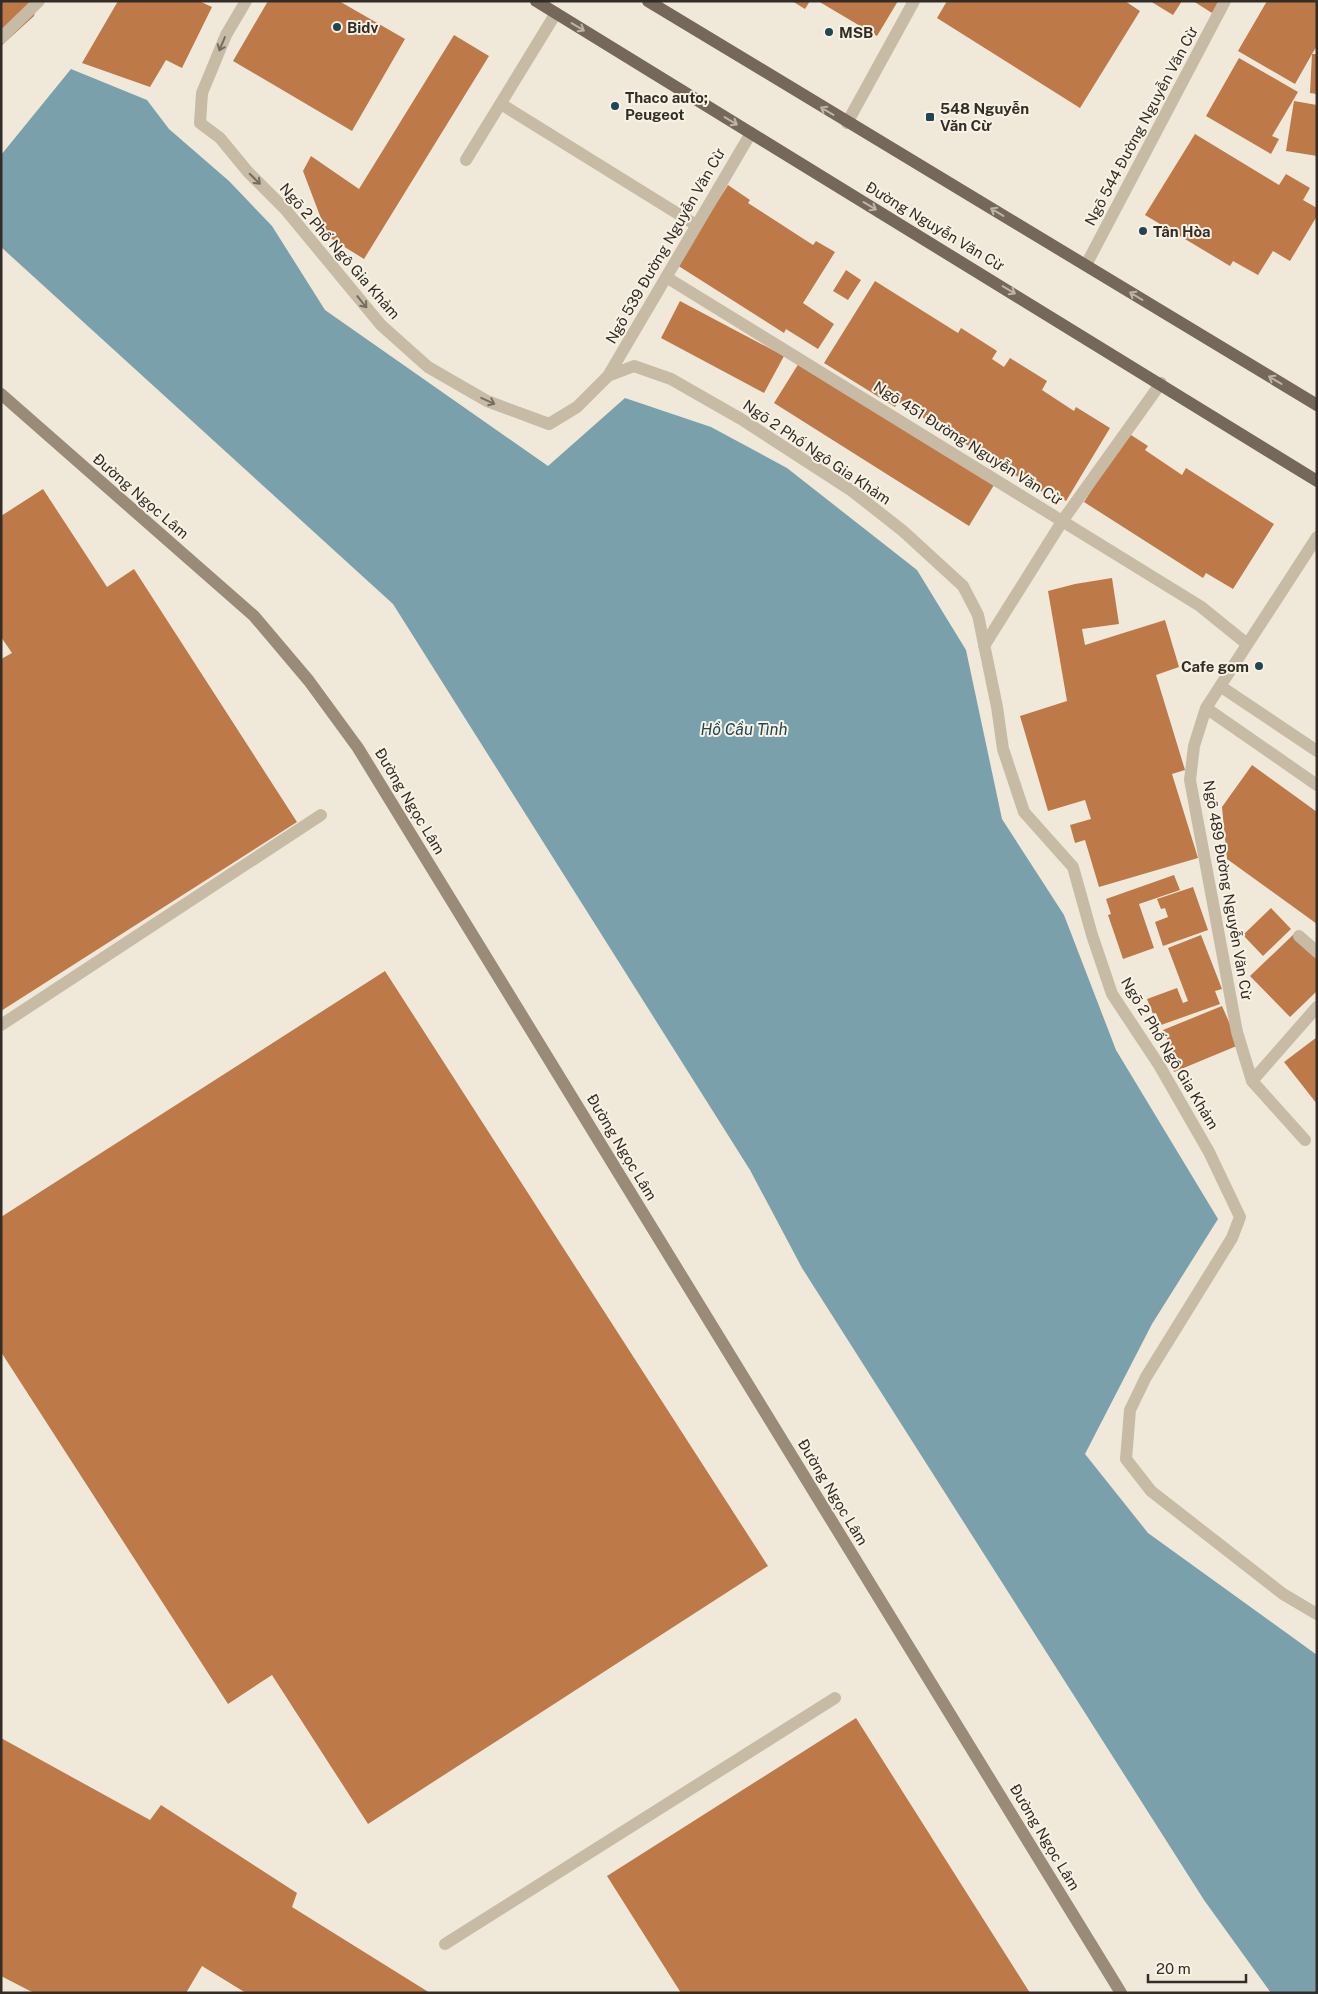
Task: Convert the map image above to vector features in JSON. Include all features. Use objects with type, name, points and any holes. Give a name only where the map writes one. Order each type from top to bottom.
[{"type":"main road","name":"Đường Nguyễn Văn Cừ","points":[[536,1],[1317,480]]},
{"type":"main road","points":[[648,1],[847,123],[1317,405]]},
{"type":"main road","name":"Đường Ngọc Lâm","points":[[1,394],[254,616],[309,680],[358,748],[1121,1993]]},
{"type":"street","points":[[1,38],[39,1]]},
{"type":"street","name":"Ngõ 2 Phố Ngô Gia Khảm","points":[[246,1],[226,35],[202,93],[200,123],[220,138],[248,172],[284,208],[381,325],[428,367],[487,401],[549,424],[577,407],[608,376],[634,366],[671,379],[740,419],[852,491],[903,531],[964,586],[978,615],[997,707],[1003,749],[1024,812],[1073,867],[1092,935],[1112,994],[1159,1065],[1209,1152],[1240,1217],[1232,1238],[1146,1377],[1130,1410],[1126,1459],[1151,1491],[1283,1594],[1317,1614]]},
{"type":"street","points":[[847,123],[914,1]]},
{"type":"street","name":"Ngõ 544 Đường Nguyễn Văn Cừ","points":[[1086,265],[1224,1]]},
{"type":"street","points":[[466,160],[556,14]]},
{"type":"street","points":[[501,104],[696,225]]},
{"type":"street","name":"Ngõ 539 Đường Nguyễn Văn Cừ","points":[[608,376],[750,133]]},
{"type":"street","name":"Ngõ 451 Đường Nguyễn Văn Cừ","points":[[666,277],[1200,606],[1247,644]]},
{"type":"street","points":[[984,646],[1063,520],[1161,383]]},
{"type":"street","name":"Ngõ 489 Đường Nguyễn Văn Cừ","points":[[1305,1140],[1252,1081],[1237,1032],[1190,780],[1194,746],[1206,708],[1317,537]]},
{"type":"street","points":[[1220,686],[1317,751]]},
{"type":"street","points":[[1206,708],[1317,785]]},
{"type":"street","points":[[1,1025],[321,815]]},
{"type":"street","points":[[1299,936],[1317,952]]},
{"type":"street","points":[[1252,1081],[1317,1007]]},
{"type":"street","points":[[445,1944],[835,1698]]},
{"type":"water","name":"Hồ Cầu Tình","points":[[71,69],[147,100],[169,129],[229,181],[272,226],[325,310],[548,466],[625,398],[711,427],[787,468],[917,570],[966,650],[1002,819],[1064,915],[1116,1050],[1218,1219],[1152,1324],[1085,1454],[1148,1533],[1317,1655],[1317,1993],[1271,1993],[1204,1900],[802,1268],[750,1170],[393,604],[1,247],[1,155]]},
{"type":"building","points":[[1,1],[38,1],[34,16],[1,46]]},
{"type":"building","points":[[118,1],[199,1],[212,7],[182,68],[166,60],[150,87],[82,63]]},
{"type":"building","points":[[268,1],[339,1],[405,39],[352,131],[233,61]]},
{"type":"building","points":[[792,1],[810,1],[805,9]]},
{"type":"building","points":[[818,1],[898,1],[877,36]]},
{"type":"building","points":[[947,1],[1125,1],[1140,11],[1080,108],[937,18]]},
{"type":"building","points":[[1150,1],[1182,1],[1173,15]]},
{"type":"building","points":[[1193,1],[1219,1],[1212,13]]},
{"type":"building","points":[[1267,1],[1317,1],[1317,46],[1295,84],[1238,51]]},
{"type":"building","points":[[454,35],[489,56],[364,259],[322,233],[325,229],[303,171],[311,156],[359,189]]},
{"type":"building","points":[[1312,54],[1317,54],[1317,94],[1310,93]]},
{"type":"building","points":[[1239,58],[1298,92],[1272,136],[1279,139],[1271,154],[1206,116]]},
{"type":"building","points":[[1294,101],[1317,105],[1317,156],[1286,151]]},
{"type":"building","points":[[1195,134],[1279,185],[1286,174],[1310,188],[1303,200],[1317,208],[1317,216],[1290,261],[1273,251],[1258,275],[1233,261],[1230,266],[1145,215]]},
{"type":"building","points":[[728,185],[750,200],[748,203],[813,245],[816,241],[835,252],[803,303],[834,324],[818,349],[786,329],[784,333],[677,265]]},
{"type":"building","points":[[846,270],[861,280],[848,300],[833,291]]},
{"type":"building","points":[[875,281],[958,333],[961,328],[997,351],[992,359],[1004,367],[1010,358],[1047,381],[1042,390],[1074,411],[1076,407],[1110,428],[1066,501],[1047,489],[1044,493],[898,402],[895,407],[824,363]]},
{"type":"building","points":[[680,301],[784,356],[764,393],[661,338]]},
{"type":"building","points":[[799,363],[994,485],[969,526],[774,403]]},
{"type":"building","points":[[1128,433],[1148,446],[1145,450],[1182,475],[1186,468],[1274,524],[1233,589],[1206,573],[1203,578],[1084,502]]},
{"type":"building","points":[[43,489],[107,587],[134,569],[297,822],[1,1011],[1,659],[12,653],[1,637],[1,516]]},
{"type":"building","points":[[1112,578],[1119,624],[1082,629],[1085,645],[1165,620],[1179,667],[1156,675],[1185,770],[1172,774],[1198,858],[1099,887],[1085,840],[1075,843],[1070,825],[1091,819],[1085,800],[1048,811],[1020,716],[1067,701],[1048,591]]},
{"type":"building","points":[[1252,765],[1317,812],[1317,924],[1227,859],[1222,807]]},
{"type":"building","points":[[1174,875],[1180,890],[1139,904],[1154,948],[1123,959],[1108,915],[1111,914],[1106,899]]},
{"type":"building","points":[[1193,887],[1208,930],[1163,946],[1155,922],[1168,917],[1165,908],[1161,909],[1157,899]]},
{"type":"building","points":[[1271,908],[1291,929],[1263,956],[1243,935]]},
{"type":"building","points":[[1295,933],[1317,956],[1317,991],[1290,1017],[1250,976]]},
{"type":"building","points":[[1201,935],[1222,989],[1215,991],[1220,1004],[1161,1025],[1156,1013],[1153,1014],[1147,999],[1177,988],[1183,1003],[1188,1001],[1168,948]]},
{"type":"building","points":[[385,971],[768,1566],[368,1824],[272,1675],[228,1704],[1,1352],[1,1217]]},
{"type":"building","points":[[1222,1006],[1239,1045],[1174,1072],[1167,1053],[1172,1050],[1163,1030]]},
{"type":"building","points":[[1317,1037],[1317,1104],[1284,1062]]},
{"type":"building","points":[[856,1718],[1030,1993],[681,1993],[607,1876]]},
{"type":"building","points":[[1,1738],[150,1820],[161,1805],[297,1893],[292,1907],[430,1993],[246,1993],[202,1966],[186,1993],[34,1993],[1,1976]]},
{"type":"place","name":"Bidv","points":[[337,27]]},
{"type":"place","name":"MSB","points":[[829,32]]},
{"type":"place","name":"Thaco auto; Peugeot","points":[[615,106]]},
{"type":"place","name":"548 Nguyễn Văn Cừ","points":[[930,117]]},
{"type":"place","name":"Tân Hòa","points":[[1143,231]]},
{"type":"place","name":"Cafe gom","points":[[1259,666]]}]
